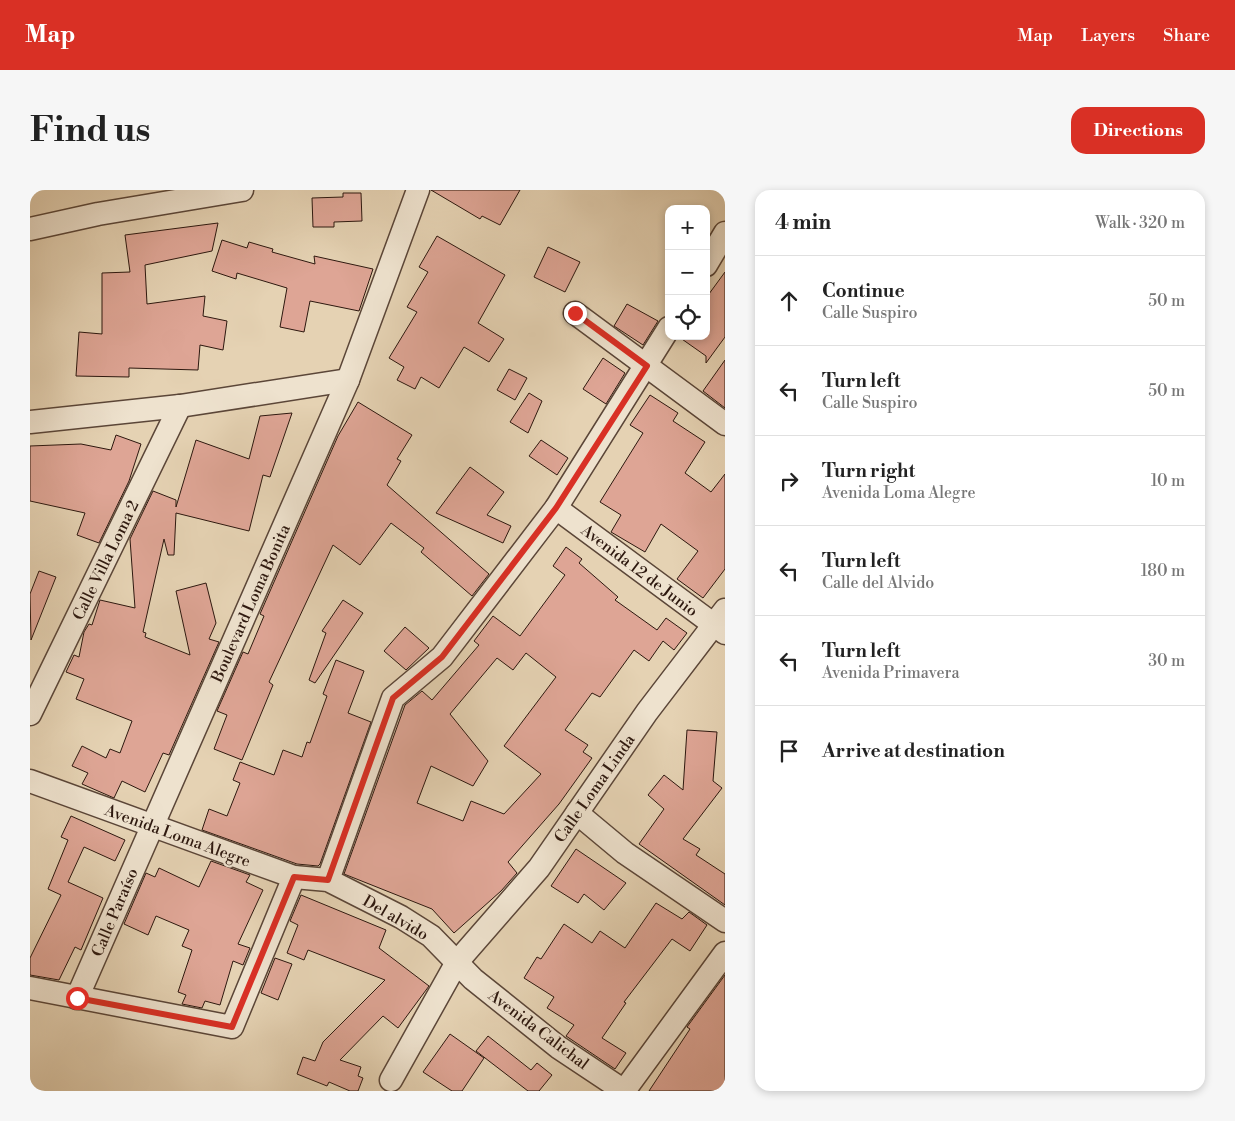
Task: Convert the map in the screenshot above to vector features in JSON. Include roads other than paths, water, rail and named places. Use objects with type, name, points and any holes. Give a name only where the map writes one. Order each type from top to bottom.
[{"type":"street","points":[[30,230],[98,214],[242,190]]},
{"type":"street","name":"Boulevard Loma Bonita","points":[[151,826],[348,380],[418,190]]},
{"type":"street","points":[[710,258],[725,234]]},
{"type":"street","points":[[575,313],[725,424]]},
{"type":"street","points":[[328,880],[393,698],[442,657],[556,508],[665,335]]},
{"type":"street","points":[[30,422],[180,406],[348,380]]},
{"type":"street","name":"Calle Villa Loma 2","points":[[30,714],[180,406]]},
{"type":"street","name":"Avenida 12 de Junio","points":[[556,508],[722,623]]},
{"type":"street","name":"Calle Loma Linda","points":[[392,1080],[457,962],[539,868],[647,712],[722,623]]},
{"type":"street","name":"Avenida Loma Alegre","points":[[30,781],[294,877],[328,880]]},
{"type":"street","points":[[577,813],[648,870],[725,921]]},
{"type":"street","name":"Calle Paraíso","points":[[77,998],[151,826]]},
{"type":"street","points":[[30,988],[232,1027],[294,877]]},
{"type":"street","name":"Del alvido","points":[[328,880],[402,918],[431,936],[457,962]]},
{"type":"street","points":[[624,1091],[725,953]]},
{"type":"street","name":"Avenida Calichal","points":[[457,962],[473,979],[558,1047],[624,1091]]}]
